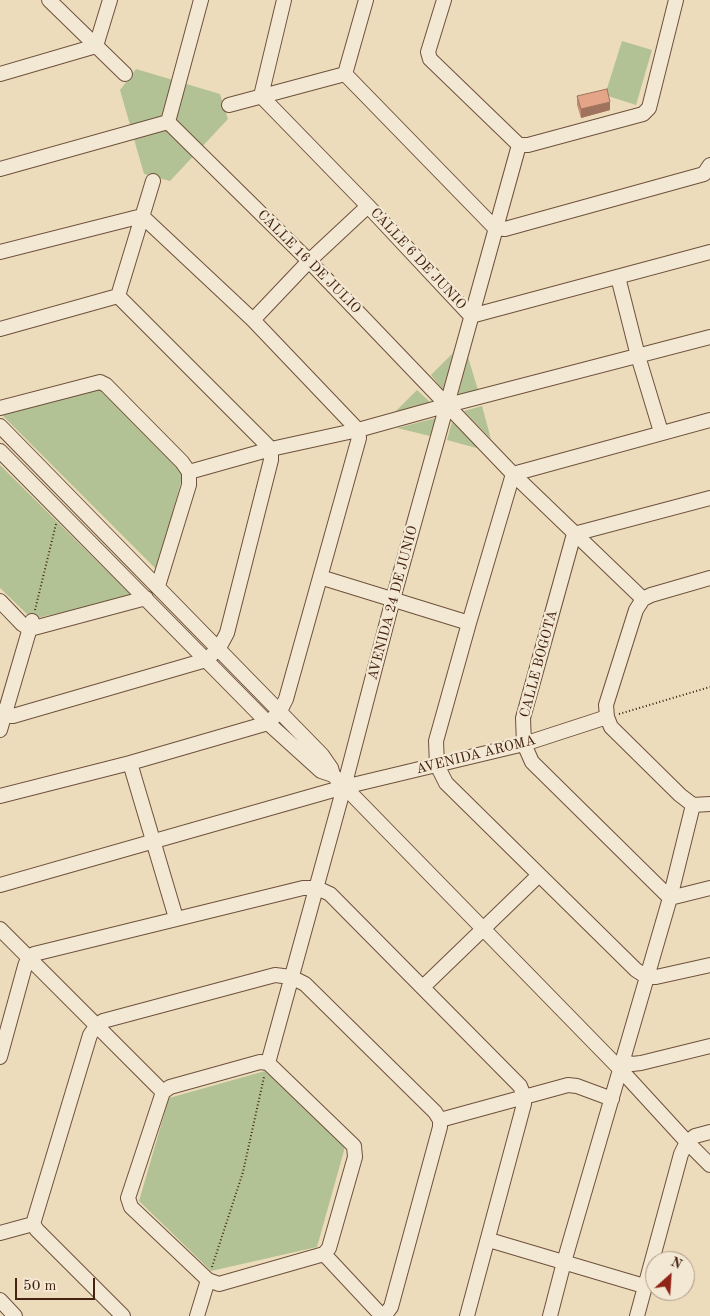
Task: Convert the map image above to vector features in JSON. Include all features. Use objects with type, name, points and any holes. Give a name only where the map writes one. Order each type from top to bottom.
[{"type":"street","points":[[49,0],[125,74]]},
{"type":"street","points":[[96,46],[110,0]]},
{"type":"street","points":[[0,169],[168,122],[201,0]]},
{"type":"street","points":[[261,96],[284,0]]},
{"type":"street","points":[[346,74],[366,0]]},
{"type":"street","points":[[444,0],[428,52],[430,59],[519,145],[528,145],[643,114],[649,108],[676,0]]},
{"type":"street","points":[[0,74],[96,46]]},
{"type":"street","points":[[228,105],[346,74]]},
{"type":"street","points":[[346,74],[495,228],[505,229],[708,173]]},
{"type":"street","name":"CALLE 6 DE JUNIO","points":[[261,96],[471,316],[710,252]]},
{"type":"street","name":"CALLE 16 DE JULIO","points":[[168,122],[309,261],[512,474],[643,599]]},
{"type":"street","name":"AVENIDA 24 DE JUNIO","points":[[268,1062],[317,888],[393,599],[519,145]]},
{"type":"street","points":[[118,296],[153,182]]},
{"type":"street","points":[[253,320],[309,261],[368,206]]},
{"type":"street","points":[[0,252],[142,216]]},
{"type":"street","points":[[0,796],[130,763],[268,723],[280,711],[286,699],[358,438],[358,430],[253,320],[142,216]]},
{"type":"street","points":[[618,277],[638,356],[661,432]]},
{"type":"street","points":[[0,329],[118,296]]},
{"type":"street","points":[[2,714],[13,716],[206,660],[219,648],[227,633],[272,460],[271,449],[118,296]]},
{"type":"street","points":[[189,472],[271,449],[358,430],[710,337]]},
{"type":"street","points":[[0,408],[100,382],[106,385],[182,462],[189,472],[189,486],[158,586]]},
{"type":"street","points":[[710,420],[512,474],[436,741],[438,765],[446,782],[636,970],[647,977],[675,974],[710,965]]},
{"type":"street","points":[[0,426],[322,755],[331,768],[332,775]]},
{"type":"street","points":[[0,451],[268,723],[321,771],[332,775],[621,1065],[687,1142],[710,1165]]},
{"type":"street","points":[[574,534],[710,498]]},
{"type":"street","name":"CALLE BOGOTA","points":[[574,534],[523,718],[524,744],[532,762],[670,898]]},
{"type":"street","points":[[320,577],[469,622]]},
{"type":"street","points":[[710,578],[651,594],[643,599],[636,610],[606,705],[607,717],[611,727],[680,794],[693,805],[710,804]]},
{"type":"street","points":[[0,601],[22,624],[31,624],[146,598]]},
{"type":"street","points":[[0,730],[2,714],[31,624]]},
{"type":"street","name":"AVENIDA AROMA","points":[[0,885],[344,787],[524,744],[607,717]]},
{"type":"street","points":[[130,763],[176,918]]},
{"type":"street","points":[[550,1316],[670,898],[693,805]]},
{"type":"street","points":[[423,987],[538,875]]},
{"type":"street","points":[[0,1057],[28,958],[34,954],[303,888],[317,888],[330,894],[520,1086],[524,1096],[524,1104],[489,1240],[467,1316]]},
{"type":"street","points":[[670,898],[710,888]]},
{"type":"street","points":[[0,929],[163,1092]]},
{"type":"street","points":[[33,1224],[90,1035],[96,1025],[103,1021],[275,975],[291,977],[305,984],[435,1112],[440,1120],[440,1128],[392,1307],[383,1316],[324,1254]]},
{"type":"street","points":[[621,1065],[641,1063],[710,1046]]},
{"type":"street","points":[[260,1062],[268,1062],[354,1146],[355,1156],[329,1248],[324,1254],[219,1284],[208,1280],[131,1207],[128,1198],[163,1092],[170,1087],[260,1062]]},
{"type":"street","points":[[440,1120],[568,1085],[577,1086],[612,1099]]},
{"type":"street","points":[[637,1316],[681,1154],[687,1142],[695,1136],[710,1132]]},
{"type":"street","points":[[0,1233],[33,1224]]},
{"type":"street","points":[[33,1224],[123,1316]]},
{"type":"street","points":[[489,1240],[644,1286]]},
{"type":"street","points":[[197,1316],[208,1280]]},
{"type":"street","points":[[0,1300],[15,1316]]},
{"type":"path","points":[[31,624],[59,511]]},
{"type":"path","points":[[607,717],[710,687]]},
{"type":"path","points":[[208,1280],[243,1172],[268,1062]]},
{"type":"green space","points":[[622,41],[652,50],[636,105],[605,95]]},
{"type":"green space","points":[[136,69],[220,94],[228,119],[170,181],[144,174],[120,90]]},
{"type":"green space","points":[[453,353],[443,390],[431,375]]},
{"type":"green space","points":[[468,357],[478,390],[458,395]]},
{"type":"green space","points":[[100,386],[183,474],[157,570],[2,415]]},
{"type":"green space","points":[[417,390],[431,403],[395,412]]},
{"type":"green space","points":[[482,406],[491,439],[464,411]]},
{"type":"green space","points":[[436,418],[430,436],[397,428]]},
{"type":"green space","points":[[452,422],[480,449],[447,440]]},
{"type":"green space","points":[[0,465],[133,597],[32,619],[0,588]]},
{"type":"green space","points":[[265,1071],[345,1147],[317,1247],[211,1271],[139,1201],[169,1098]]},
{"type":"building","points":[[607,89],[610,102],[581,109],[577,96]]}]
